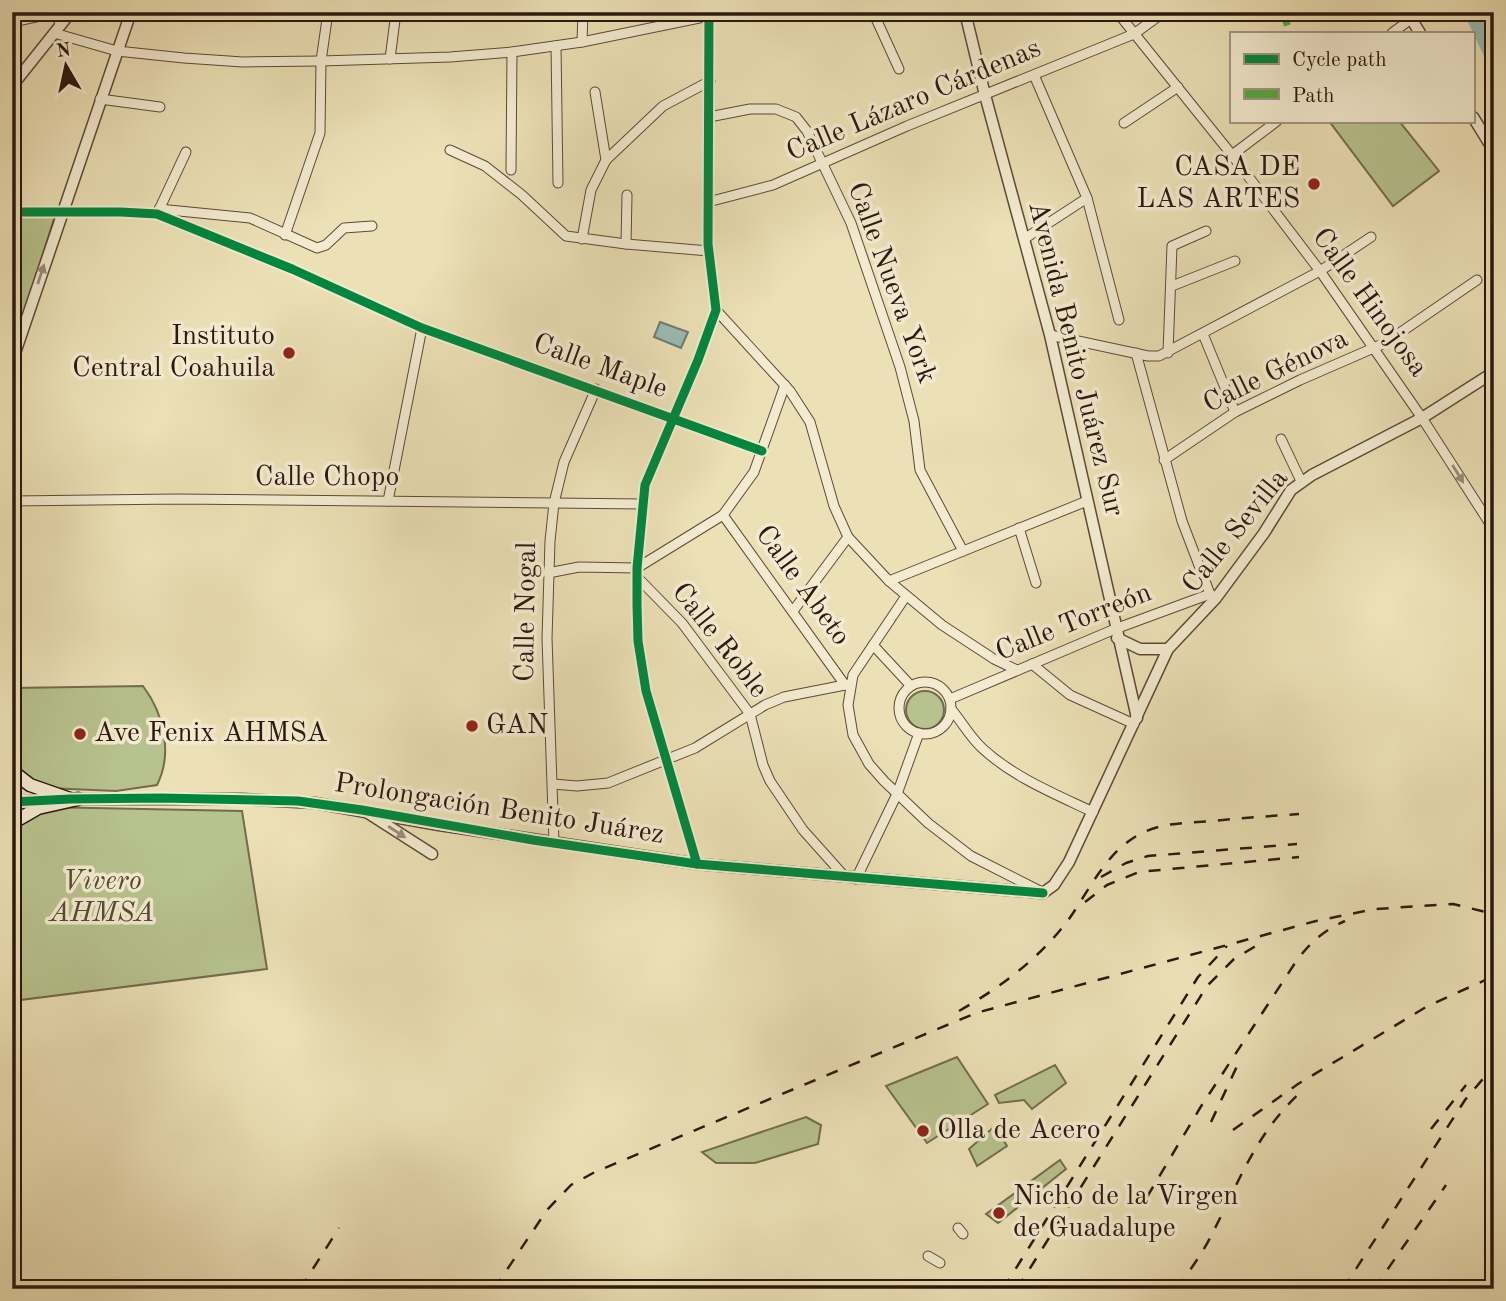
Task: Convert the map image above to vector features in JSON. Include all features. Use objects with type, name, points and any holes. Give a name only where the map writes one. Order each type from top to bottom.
[{"type":"main road","points":[[12,771],[30,785],[74,799]]},
{"type":"main road","points":[[12,823],[38,808],[74,799]]},
{"type":"street","points":[[12,15],[26,12]]},
{"type":"street","points":[[12,86],[71,12]]},
{"type":"street","points":[[12,362],[131,12]]},
{"type":"street","points":[[285,235],[320,133],[321,61],[328,12]]},
{"type":"street","points":[[390,59],[397,12]]},
{"type":"street","points":[[582,42],[583,12]]},
{"type":"street","points":[[873,12],[899,69]]},
{"type":"street","name":"Avenida Benito Juárez Sur","points":[[965,12],[1050,335],[1135,721]]},
{"type":"street","name":"Calle Hinojosa","points":[[1117,12],[1232,155],[1320,271],[1422,418],[1494,530]]},
{"type":"street","name":"Calle Lázaro Cárdenas","points":[[708,202],[773,185],[985,94],[1134,34],[1164,12]]},
{"type":"street","points":[[12,22],[55,13],[58,29]]},
{"type":"street","points":[[58,29],[117,51],[214,61],[321,61],[512,52],[582,42],[709,14],[709,251],[716,310],[647,479],[642,504],[637,573],[640,653],[646,691],[697,864]]},
{"type":"street","points":[[1393,32],[1409,15],[1419,32]]},
{"type":"street","points":[[556,46],[558,183]]},
{"type":"street","points":[[511,170],[512,52]]},
{"type":"street","points":[[1034,75],[1087,198],[1119,320]]},
{"type":"street","points":[[582,239],[591,190],[606,160],[663,106],[710,81]]},
{"type":"street","points":[[1124,123],[1178,88]]},
{"type":"street","points":[[595,92],[606,160]]},
{"type":"street","points":[[100,99],[160,107]]},
{"type":"street","name":"Calle Nueva York","points":[[709,117],[764,108],[789,113],[800,122],[859,243],[900,367],[914,421],[920,470],[963,551]]},
{"type":"street","points":[[1474,119],[1494,151]]},
{"type":"street","points":[[1232,155],[1276,122]]},
{"type":"street","points":[[450,150],[479,162],[522,195],[561,233],[582,239],[709,251]]},
{"type":"street","points":[[158,211],[186,152]]},
{"type":"street","points":[[625,244],[626,195]]},
{"type":"street","points":[[1024,239],[1087,198]]},
{"type":"street","points":[[12,212],[158,211],[250,218],[317,248],[326,245],[344,228],[372,226]]},
{"type":"street","name":"Calle Maple","points":[[158,211],[422,328],[762,451]]},
{"type":"street","points":[[1168,353],[1172,246],[1206,231]]},
{"type":"street","points":[[1050,335],[1153,356],[1168,353],[1320,271],[1371,237]]},
{"type":"street","points":[[1172,286],[1235,261]]},
{"type":"street","name":"Calle Génova","points":[[1164,460],[1235,412],[1300,380],[1375,349],[1477,280]]},
{"type":"street","points":[[716,310],[795,397],[813,429],[834,506],[848,537],[889,581],[942,625],[1017,670]]},
{"type":"street","points":[[388,501],[422,328]]},
{"type":"street","points":[[1203,334],[1235,412]]},
{"type":"street","points":[[1136,353],[1185,530],[1213,596]]},
{"type":"street","name":"Calle Sevilla","points":[[1135,721],[1168,649],[1264,533],[1286,497],[1301,481],[1422,418],[1494,372]]},
{"type":"street","points":[[548,573],[579,567],[637,573],[723,515],[754,472],[785,385]]},
{"type":"street","name":"Calle Nogal","points":[[554,843],[547,638],[548,573],[554,503],[572,441],[596,389]]},
{"type":"street","points":[[1281,439],[1301,481]]},
{"type":"street","name":"Calle Chopo","points":[[12,501],[642,504]]},
{"type":"street","points":[[889,581],[1087,501]]},
{"type":"street","name":"Calle Abeto","points":[[723,515],[847,684]]},
{"type":"street","points":[[1020,528],[1036,583]]},
{"type":"street","points":[[793,611],[848,537]]},
{"type":"street","name":"Calle Roble","points":[[637,573],[685,628],[750,715],[770,781],[803,830],[851,878]]},
{"type":"street","points":[[906,596],[847,684],[849,721],[853,735],[869,764],[928,823],[971,856],[1043,893],[1063,874],[1135,721],[1070,695],[1032,664]]},
{"type":"street","name":"Calle Torreón","points":[[950,704],[1017,670],[1213,596]]},
{"type":"street","points":[[1116,633],[1140,649],[1168,649]]},
{"type":"street","points":[[873,645],[911,686]]},
{"type":"street","points":[[950,704],[949,719],[943,727],[929,734],[919,733],[905,725],[899,706],[902,696],[911,686],[920,683],[938,685],[981,747],[1005,766],[1093,812]]},
{"type":"street","points":[[553,784],[601,784],[695,748],[784,697],[847,684]]},
{"type":"street","points":[[851,878],[897,794],[919,733]]},
{"type":"street","name":"Prolongación Benito Juárez","points":[[12,802],[74,799],[276,800],[362,810],[439,825],[697,864],[1043,893]]},
{"type":"street","points":[[362,810],[432,854]]},
{"type":"street","points":[[928,1256],[940,1263]]},
{"type":"green space","points":[[1330,122],[1400,122],[1439,171],[1393,206]]},
{"type":"green space","points":[[12,216],[55,216],[12,351]]},
{"type":"green space","points":[[143,686],[156,709],[164,734],[165,760],[157,785],[116,791],[47,788],[12,767],[12,688]]},
{"type":"green space","points":[[925,691],[938,697],[944,710],[938,723],[925,729],[912,723],[906,710],[912,697]]},
{"type":"green space","name":"Vivero AHMSA","points":[[43,807],[242,811],[267,969],[12,1001],[12,824]]},
{"type":"green space","points":[[957,1057],[988,1104],[927,1143],[886,1086]]},
{"type":"green space","points":[[1055,1065],[1066,1083],[1032,1109],[1024,1100],[999,1103],[995,1095]]},
{"type":"green space","points":[[806,1117],[821,1125],[818,1144],[755,1163],[716,1163],[702,1152]]},
{"type":"green space","points":[[995,1126],[1007,1146],[977,1166],[969,1149]]},
{"type":"green space","points":[[1060,1160],[1066,1169],[998,1223],[986,1214]]},
{"type":"water","points":[[660,322],[688,332],[681,348],[654,337]]},
{"type":"waterway","points":[[1471,12],[1494,61]]},
{"type":"railway","points":[[959,1011],[1005,982],[1033,959],[1069,919],[1108,861],[1140,834],[1176,824],[1299,814]]},
{"type":"railway","points":[[1101,877],[1126,863],[1148,856],[1297,844]]},
{"type":"railway","points":[[1085,902],[1107,885],[1139,872],[1299,857]]},
{"type":"railway","points":[[494,1289],[547,1210],[571,1185],[595,1172],[976,1013],[1316,921],[1375,909],[1453,904],[1494,914]]},
{"type":"railway","points":[[1147,1197],[1200,1108],[1297,960],[1318,937],[1345,921]]},
{"type":"railway","points":[[1017,1289],[1207,986],[1234,959],[1261,943]]},
{"type":"railway","points":[[1003,1289],[1198,977],[1227,946]]},
{"type":"railway","points":[[1233,1130],[1298,1084],[1426,1007],[1494,976]]},
{"type":"railway","points":[[1211,1122],[1238,1064]]},
{"type":"railway","points":[[1343,1289],[1465,1100],[1494,1066]]},
{"type":"railway","points":[[1431,1129],[1466,1085]]},
{"type":"railway","points":[[1177,1289],[1208,1241],[1250,1157],[1273,1122],[1304,1089]]},
{"type":"railway","points":[[1374,1289],[1446,1185]]},
{"type":"railway","points":[[300,1289],[339,1228]]},
{"type":"marked path","points":[[1283,12],[1288,27]]},
{"type":"cycle path","points":[[697,864],[646,691],[638,641],[637,568],[645,485],[698,360],[716,310],[708,244],[709,12]]},
{"type":"cycle path","points":[[12,212],[157,214],[292,269],[422,328],[762,451]]},
{"type":"cycle path","points":[[12,802],[161,798],[298,801],[697,864],[1043,893]]},
{"type":"place","name":"CASA DE LAS ARTES","points":[[1314,184]]},
{"type":"place","name":"Instituto Central Coahuila","points":[[289,353]]},
{"type":"place","name":"GAN","points":[[472,726]]},
{"type":"place","name":"Ave Fenix AHMSA","points":[[80,734]]},
{"type":"place","name":"Olla de Acero","points":[[923,1131]]},
{"type":"place","name":"Nicho de la Virgen de Guadalupe","points":[[999,1213]]}]
